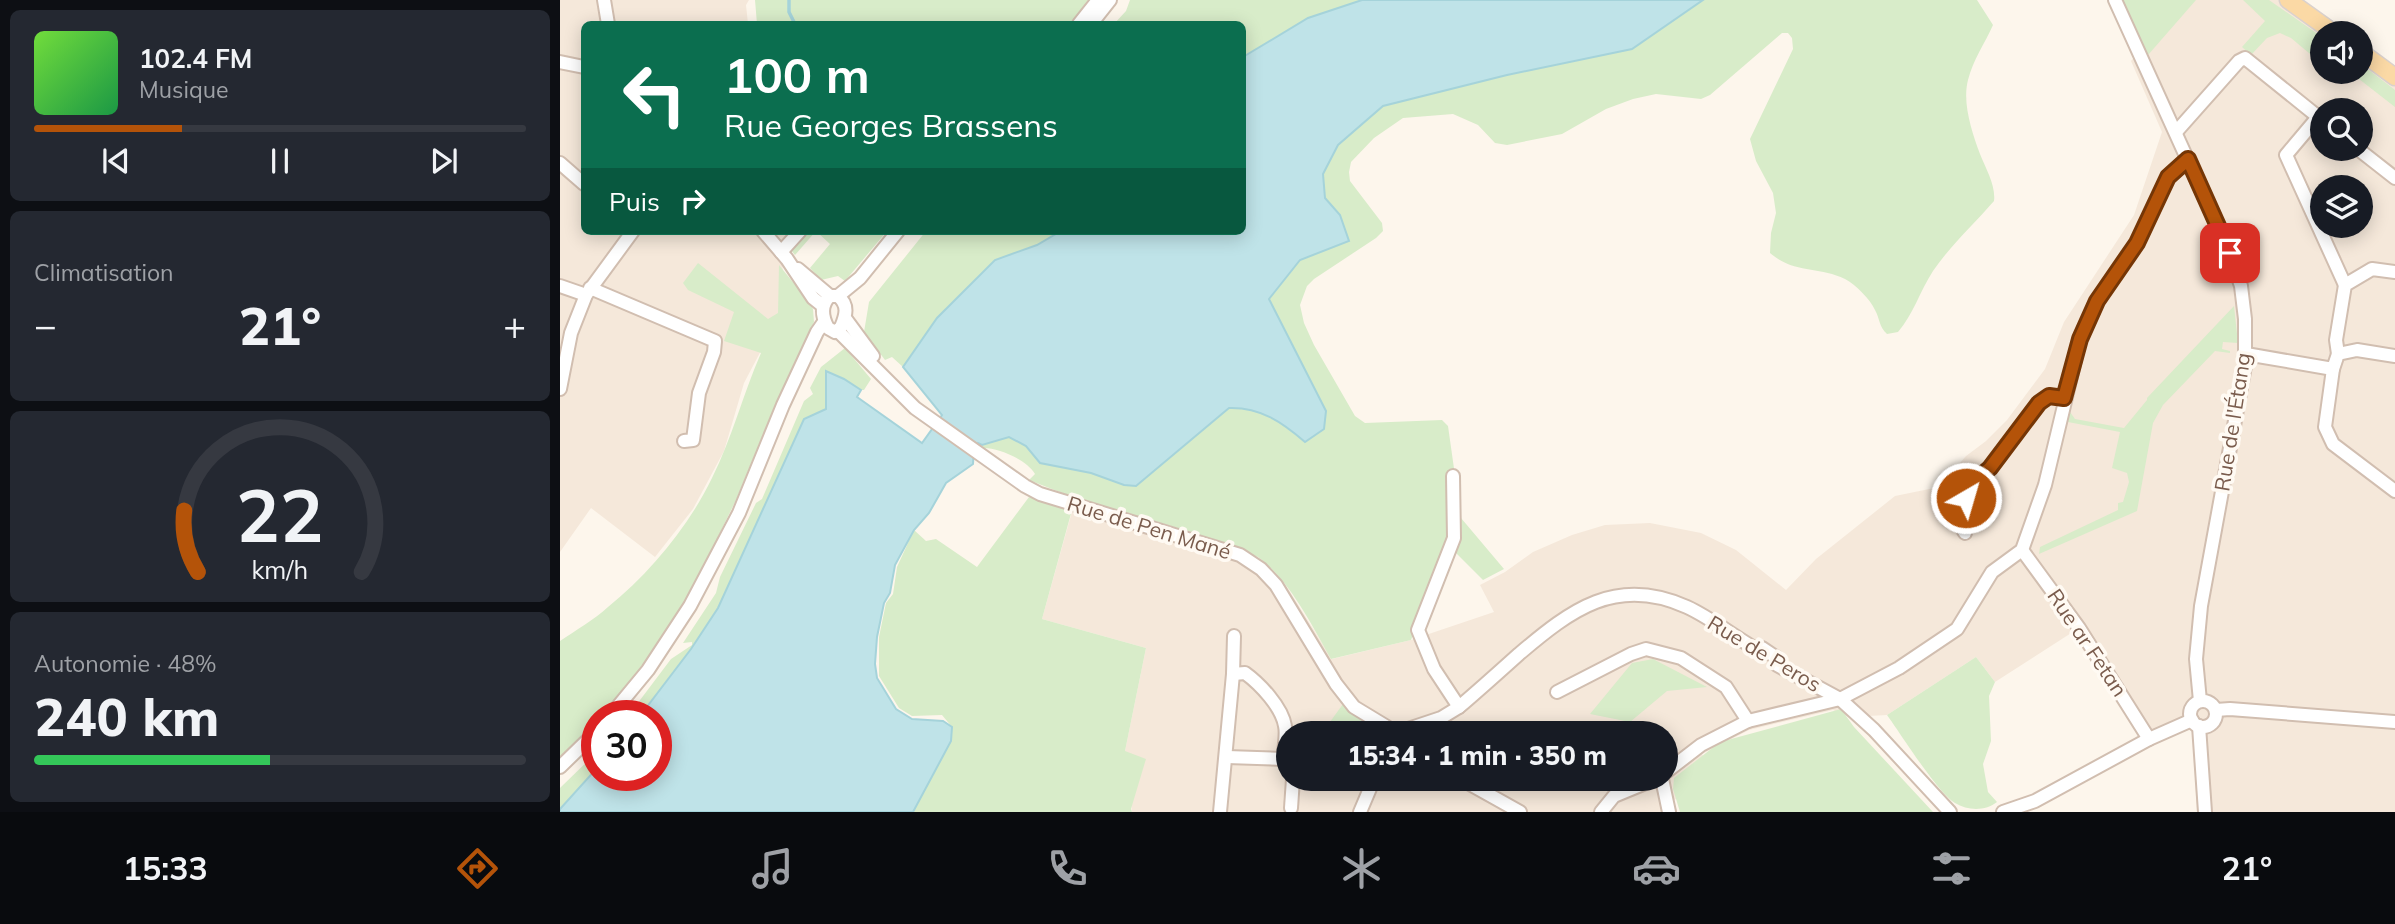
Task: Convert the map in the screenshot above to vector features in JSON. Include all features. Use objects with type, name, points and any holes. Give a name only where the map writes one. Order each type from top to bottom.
[{"type":"main road","points":[[2288,0],[2317,21]]},
{"type":"main road","points":[[2373,60],[2395,76]]},
{"type":"street","points":[[604,0],[608,21]]},
{"type":"street","points":[[1081,21],[1098,0]]},
{"type":"street","points":[[1093,21],[1110,0]]},
{"type":"street","name":"Rue de l'Étang","points":[[2115,0],[2230,253],[2241,286],[2246,354],[2201,606],[2196,660],[2200,701]]},
{"type":"street","points":[[2176,132],[2239,61],[2245,58],[2310,111]]},
{"type":"street","points":[[560,62],[581,66]]},
{"type":"street","points":[[2310,130],[2286,155],[2345,285],[2336,340],[2338,354],[2333,369],[2325,427],[2333,444],[2395,491]]},
{"type":"street","points":[[1678,762],[1700,745],[1748,721],[1839,699],[1899,668],[1957,629],[1992,572],[2022,550],[2045,485],[2080,339],[2097,301],[2137,243],[2168,177],[2188,159]]},
{"type":"street","points":[[2373,160],[2395,177]]},
{"type":"street","points":[[560,163],[581,181]]},
{"type":"street","points":[[560,389],[571,333],[588,291],[630,235]]},
{"type":"street","points":[[766,235],[813,298],[834,300]]},
{"type":"street","points":[[784,256],[797,235]]},
{"type":"street","points":[[831,328],[834,300],[860,278],[895,235]]},
{"type":"street","points":[[2345,285],[2372,269],[2395,272]]},
{"type":"street","points":[[560,286],[588,291],[715,341],[714,352],[699,393],[693,440],[684,441]]},
{"type":"street","points":[[623,700],[648,670],[696,595],[739,513],[783,405],[809,351],[845,318],[834,300]]},
{"type":"street","name":"Rue de Pen Mané","points":[[845,318],[903,395]]},
{"type":"street","name":"Rue de Pen Mané","points":[[831,328],[915,408],[983,458],[1040,494],[1240,555],[1250,561],[1276,585],[1336,684],[1354,707],[1373,721]]},
{"type":"street","points":[[2338,354],[2357,350],[2395,356]]},
{"type":"street","points":[[2246,354],[2333,369]]},
{"type":"street","points":[[1965,533],[1959,523],[1969,486],[1990,468],[2039,403],[2049,396],[2064,398]]},
{"type":"street","points":[[1453,476],[1454,538],[1418,630],[1434,669],[1458,707]]},
{"type":"street","name":"Rue ar Fetan","points":[[2022,550],[2079,628],[2149,739]]},
{"type":"street","name":"Rue de Peros","points":[[1433,721],[1458,707],[1558,621],[1588,604],[1610,597],[1633,595],[1659,598],[1687,608],[1756,649],[1762,648],[1777,658],[1777,665],[1839,699],[1874,730],[1950,812]]},
{"type":"street","points":[[1220,812],[1227,757],[1234,636]]},
{"type":"street","points":[[1557,692],[1646,649],[1681,658],[1726,687],[1748,721]]},
{"type":"street","points":[[1233,674],[1245,673],[1256,681],[1283,721]]},
{"type":"street","points":[[2003,812],[2035,802],[2149,739],[2195,723],[2211,724],[2216,718],[2216,710],[2210,702],[2200,701],[2191,710],[2195,723],[2205,812]]},
{"type":"street","points":[[2216,710],[2395,722]]},
{"type":"street","points":[[560,767],[581,747]]},
{"type":"street","points":[[1227,757],[1276,761]]},
{"type":"street","points":[[1291,808],[1292,791]]},
{"type":"street","points":[[1360,812],[1369,791]]},
{"type":"street","points":[[1482,791],[1520,812]]},
{"type":"street","points":[[1601,812],[1614,796],[1626,791]]},
{"type":"street","points":[[1665,791],[1669,812]]},
{"type":"shaded area","points":[[560,0],[749,0],[746,5],[748,21],[581,21],[581,235],[796,235],[781,252],[782,311],[744,383],[724,451],[693,509],[655,557],[591,508],[560,552]]},
{"type":"shaded area","points":[[2184,0],[2287,0],[2310,22],[2310,84],[2373,84],[2373,61],[2395,77],[2395,812],[2197,812],[2192,720],[2149,739],[2079,628],[1995,682],[1976,657],[1887,715],[1849,717],[1833,710],[1749,730],[1702,754],[1715,778],[1674,800],[1677,812],[1132,812],[1125,751],[1146,648],[1042,619],[1076,497],[1248,554],[1268,567],[1287,587],[1332,659],[1411,640],[1494,612],[1480,585],[1505,572],[1533,552],[1572,535],[1605,525],[1650,523],[1701,533],[1736,550],[1786,590],[1816,559],[1895,496],[1939,487],[1966,456],[2007,420],[2045,369],[2064,322],[2134,215],[2162,132],[2131,61]]},
{"type":"green space","points":[[755,0],[1088,0],[1073,21],[757,21]]},
{"type":"green space","points":[[1130,0],[1362,0],[1308,18],[1246,55],[1246,21],[1117,21],[1126,11]]},
{"type":"green space","points":[[1703,0],[1977,0],[1993,25],[1970,73],[1966,98],[1971,127],[1992,183],[1994,201],[1940,262],[1898,332],[1887,334],[1884,331],[1870,301],[1845,279],[1788,264],[1770,253],[1776,213],[1773,193],[1756,161],[1750,139],[1793,49],[1792,38],[1788,33],[1782,33],[1710,95],[1701,99],[1656,94],[1633,99],[1606,109],[1562,134],[1507,145],[1495,143],[1478,125],[1453,114],[1403,118],[1374,138],[1351,162],[1349,172],[1350,181],[1382,223],[1383,231],[1307,286],[1300,305],[1304,323],[1355,416],[1365,423],[1442,420],[1448,426],[1461,518],[1504,569],[1483,580],[1448,545],[1411,640],[1331,659],[1290,591],[1258,557],[1201,535],[1029,480],[1035,474],[1026,464],[982,445],[1009,437],[1026,446],[1040,463],[1091,473],[1124,485],[1136,486],[1229,408],[1251,410],[1270,417],[1305,442],[1269,299],[1300,260],[1349,241],[1340,215],[1325,198],[1323,174],[1338,145],[1383,106],[1507,75],[1631,49]]},
{"type":"green space","points":[[2121,0],[2196,0],[2148,55]]},
{"type":"green space","points":[[2243,0],[2269,0],[2310,29],[2310,54],[2291,38],[2280,33],[2267,38],[2251,55],[2242,47],[2265,21]]},
{"type":"green space","points":[[2373,73],[2395,90],[2395,107],[2365,84],[2373,84]]},
{"type":"green space","points":[[804,235],[812,235],[795,255],[791,250]]},
{"type":"green space","points":[[820,235],[884,235],[845,281],[838,276],[821,280],[810,268],[830,244]]},
{"type":"green space","points":[[923,235],[1054,235],[1037,245],[995,260],[937,318],[903,367],[892,357],[885,360],[864,332],[869,302]]},
{"type":"green space","points":[[698,263],[768,319],[778,313],[779,265],[809,302],[813,309],[814,322],[773,410],[736,500],[690,594],[644,663],[615,700],[581,700],[581,740],[560,760],[560,641],[624,594],[667,548],[692,514],[719,463],[761,353],[724,341],[734,312],[688,290],[683,283]]},
{"type":"green space","points":[[2234,306],[2238,343],[2223,342],[2222,349],[2230,353],[2215,351],[2163,405],[2153,423],[2137,511],[2039,554],[2040,547],[2118,510],[2118,503],[2123,502],[2129,482],[2127,473],[2112,468],[2120,432],[2068,422],[2070,412],[2075,419],[2124,428],[2147,398]]},
{"type":"green space","points":[[845,348],[871,379],[864,390],[861,390],[844,379],[826,409],[804,420],[718,608],[691,649],[652,700],[640,700],[671,659],[692,645],[692,642],[683,643],[716,593],[720,577],[756,503],[762,499],[804,401],[813,394],[810,388],[821,367]]},
{"type":"green space","points":[[1029,497],[1072,510],[1042,619],[1146,648],[1125,751],[1146,759],[1132,812],[913,812],[951,741],[952,727],[942,715],[912,716],[899,708],[879,676],[879,637],[886,603],[893,594],[897,567],[914,530],[926,541],[936,539],[977,567]]},
{"type":"green space","points":[[1976,657],[1995,682],[1989,696],[1991,741],[1983,764],[1988,792],[1997,802],[1977,809],[1960,806],[1947,797],[1887,715]]},
{"type":"green space","points":[[1653,659],[1707,687],[1667,691],[1631,721],[1590,714],[1632,663]]},
{"type":"green space","points":[[1343,704],[1367,721],[1331,721]]},
{"type":"green space","points":[[1841,709],[1854,727],[1933,812],[1680,812],[1674,791],[1678,791],[1678,775],[1720,742]]},
{"type":"green space","points":[[581,768],[581,786],[560,809],[560,788]]},
{"type":"water","points":[[1362,0],[1703,0],[1632,49],[1507,75],[1383,106],[1338,145],[1323,174],[1325,198],[1340,215],[1349,241],[1300,260],[1269,299],[1326,411],[1324,429],[1305,442],[1270,417],[1251,410],[1229,408],[1136,486],[1124,485],[1091,473],[1040,463],[1026,446],[1009,437],[982,445],[978,443],[974,448],[973,464],[946,483],[929,513],[914,530],[895,565],[877,637],[877,678],[896,709],[912,719],[943,721],[952,727],[951,741],[913,812],[560,812],[581,786],[581,791],[672,791],[672,700],[652,700],[718,608],[804,419],[826,409],[826,371],[861,390],[857,397],[922,443],[942,415],[903,367],[937,318],[995,260],[1037,245],[1054,235],[1246,235],[1246,55],[1308,18]]},
{"type":"waterway","points":[[789,0],[789,12],[794,21]]},
{"type":"route","points":[[1966,498],[1969,486],[1990,468],[2039,403],[2049,396],[2064,398],[2080,339],[2097,301],[2137,243],[2168,177],[2188,159],[2230,253]]}]
